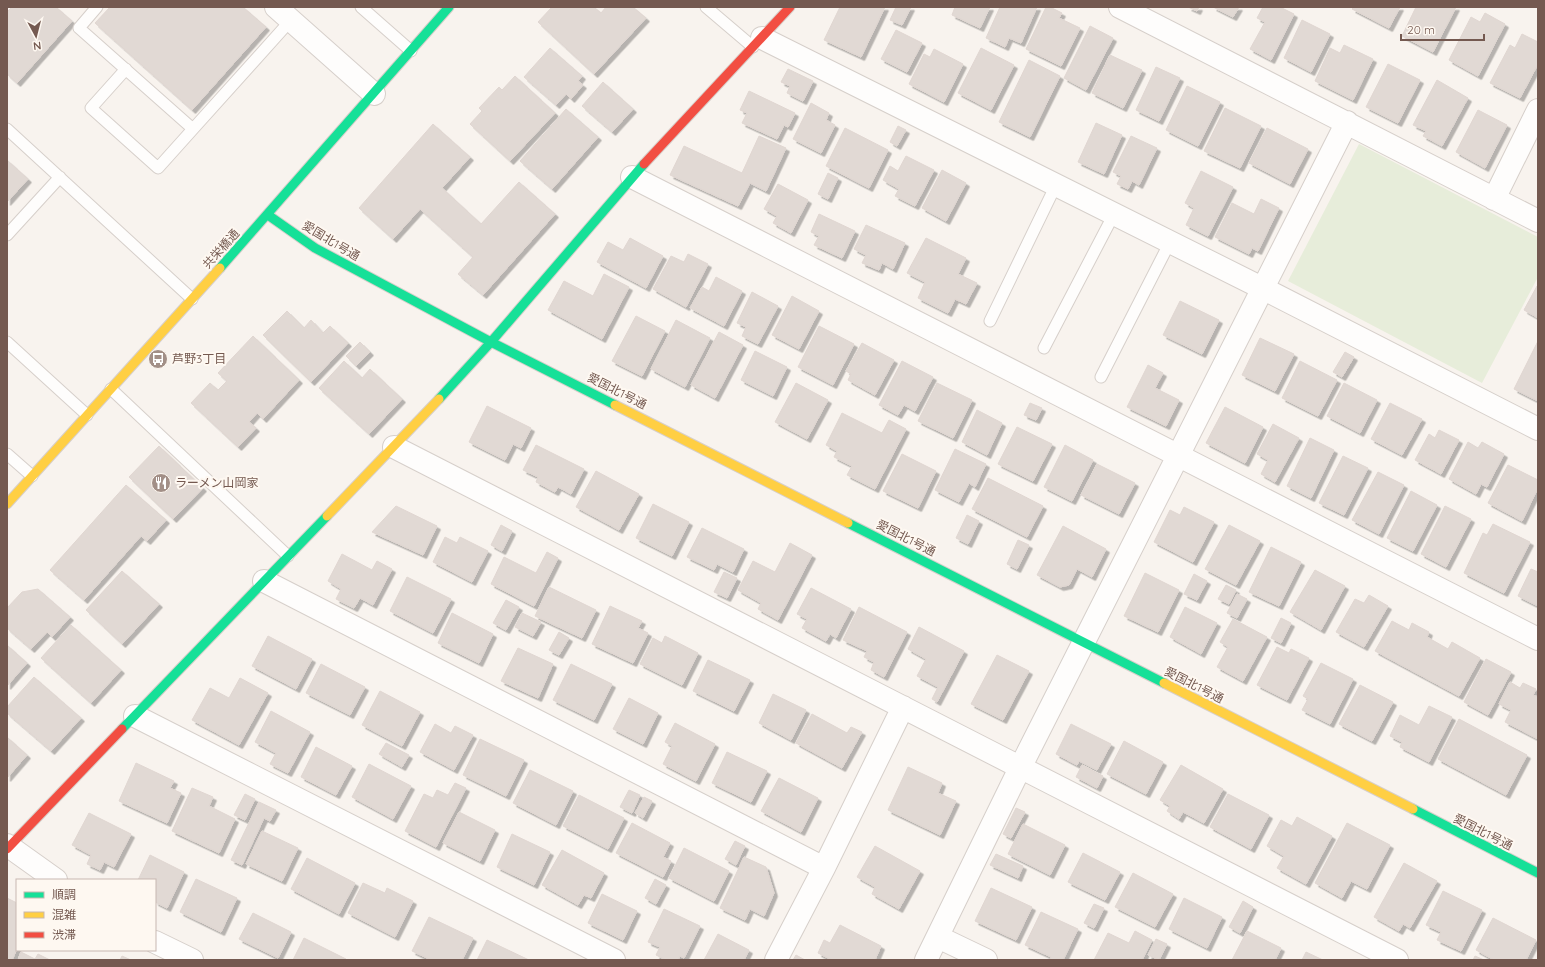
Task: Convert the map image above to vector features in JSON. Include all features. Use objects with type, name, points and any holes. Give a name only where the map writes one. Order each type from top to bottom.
[{"type":"street","name":"共栄橋通","points":[[7,504],[268,215],[449,7]]},
{"type":"street","points":[[55,879],[8,847],[394,447],[491,342],[632,177],[790,7]]},
{"type":"street","points":[[1120,7],[1538,221]]},
{"type":"street","points":[[283,13],[374,94]]},
{"type":"street","points":[[758,42],[1056,185],[1538,429]]},
{"type":"street","points":[[1494,199],[1538,110]]},
{"type":"street","points":[[926,960],[1020,768],[1178,455],[1264,289],[1347,122]]},
{"type":"street","points":[[632,177],[1538,639]]},
{"type":"street","name":"愛国北1号通","points":[[268,215],[315,248],[491,342],[1538,873]]},
{"type":"street","points":[[394,447],[1397,960]]},
{"type":"street","points":[[264,581],[824,868]]},
{"type":"street","points":[[776,960],[824,868],[903,707]]},
{"type":"street","points":[[135,716],[614,960]]},
{"type":"street","points":[[938,937],[986,960]]},
{"type":"street","points":[[156,942],[192,960]]},
{"type":"lane","points":[[97,7],[79,28],[193,129]]},
{"type":"lane","points":[[361,7],[411,51]]},
{"type":"lane","points":[[706,7],[758,42]]},
{"type":"lane","points":[[126,69],[91,108],[158,168],[193,129],[283,13]]},
{"type":"lane","points":[[7,129],[192,298]]},
{"type":"lane","points":[[7,235],[60,177]]},
{"type":"lane","points":[[990,321],[1056,185]]},
{"type":"lane","points":[[1044,348],[1114,214]]},
{"type":"lane","points":[[1101,378],[1170,242]]},
{"type":"lane","points":[[7,342],[87,415]]},
{"type":"lane","points":[[111,389],[288,556]]},
{"type":"lane","points":[[7,454],[32,476]]},
{"type":"green space","points":[[1359,144],[1538,237],[1538,277],[1482,383],[1288,281]]},
{"type":"building","points":[[12,7],[56,7],[72,21],[17,83],[7,74],[7,12]]},
{"type":"building","points":[[110,7],[243,7],[266,27],[192,110],[95,23]]},
{"type":"building","points":[[552,7],[594,7],[601,13],[606,7],[633,7],[646,18],[594,74],[538,22]]},
{"type":"building","points":[[840,7],[885,7],[861,57],[824,40]]},
{"type":"building","points":[[896,7],[911,7],[902,25],[890,20]]},
{"type":"building","points":[[955,7],[990,7],[980,28],[952,15]]},
{"type":"building","points":[[1000,7],[1037,7],[1021,43],[1009,38],[1005,47],[986,38]]},
{"type":"building","points":[[1046,7],[1050,7],[1062,13],[1059,18],[1080,28],[1061,66],[1026,49]]},
{"type":"building","points":[[1188,7],[1199,7],[1197,11]]},
{"type":"building","points":[[1213,7],[1239,7],[1233,17]]},
{"type":"building","points":[[1263,7],[1280,7],[1294,14],[1271,60],[1250,49],[1265,22],[1257,18]]},
{"type":"building","points":[[1354,7],[1400,7],[1389,28],[1352,9]]},
{"type":"building","points":[[1416,7],[1456,7],[1433,52],[1402,36]]},
{"type":"building","points":[[1485,13],[1505,24],[1478,76],[1449,60],[1471,17],[1480,22]]},
{"type":"building","points":[[1302,20],[1330,34],[1311,72],[1284,58]]},
{"type":"building","points":[[1090,26],[1113,38],[1086,90],[1064,78]]},
{"type":"building","points":[[896,30],[922,43],[907,72],[881,59]]},
{"type":"building","points":[[1522,34],[1538,42],[1538,64],[1520,98],[1490,83],[1510,45],[1515,48]]},
{"type":"building","points":[[1344,45],[1373,59],[1353,100],[1315,81],[1330,48],[1340,53]]},
{"type":"building","points":[[550,48],[582,76],[578,81],[583,85],[571,99],[566,94],[556,105],[524,77]]},
{"type":"building","points":[[981,48],[1014,65],[991,110],[958,93]]},
{"type":"building","points":[[934,49],[963,64],[944,102],[909,84],[924,54],[930,57]]},
{"type":"building","points":[[1110,55],[1142,70],[1123,108],[1092,93]]},
{"type":"building","points":[[1029,60],[1060,76],[1030,137],[999,122]]},
{"type":"building","points":[[1388,64],[1420,80],[1398,123],[1366,107]]},
{"type":"building","points":[[1156,67],[1180,78],[1159,121],[1136,110]]},
{"type":"building","points":[[788,69],[813,81],[803,101],[787,93],[790,86],[781,82]]},
{"type":"building","points":[[515,76],[555,113],[510,161],[470,124],[482,111],[479,108],[499,87],[502,90]]},
{"type":"building","points":[[1437,80],[1468,98],[1442,146],[1423,136],[1426,131],[1413,125]]},
{"type":"building","points":[[603,82],[633,109],[612,132],[582,106]]},
{"type":"building","points":[[1187,86],[1220,102],[1198,146],[1166,130]]},
{"type":"building","points":[[749,91],[795,113],[788,127],[784,125],[777,139],[742,123],[747,113],[740,110]]},
{"type":"building","points":[[811,103],[829,113],[826,120],[835,125],[821,153],[793,139]]},
{"type":"building","points":[[1225,108],[1261,126],[1240,168],[1204,151]]},
{"type":"building","points":[[566,109],[598,137],[552,189],[520,161]]},
{"type":"building","points":[[1478,110],[1507,125],[1485,168],[1456,152]]},
{"type":"building","points":[[1096,123],[1122,135],[1104,174],[1078,162]]},
{"type":"building","points":[[433,124],[470,157],[442,188],[481,224],[519,182],[555,214],[483,295],[458,274],[473,257],[420,209],[393,239],[359,208]]},
{"type":"building","points":[[898,126],[906,130],[897,146],[890,142]]},
{"type":"building","points":[[845,128],[888,150],[869,188],[826,166]]},
{"type":"building","points":[[1267,128],[1308,149],[1290,184],[1249,163]]},
{"type":"building","points":[[759,136],[786,148],[766,191],[750,183],[738,206],[670,175],[684,146],[742,173]]},
{"type":"building","points":[[1131,136],[1157,148],[1139,185],[1132,181],[1128,189],[1117,184],[1121,176],[1113,172]]},
{"type":"building","points":[[906,156],[934,170],[915,206],[895,196],[899,189],[883,180],[890,166],[898,171]]},
{"type":"building","points":[[7,160],[28,179],[7,202]]},
{"type":"building","points":[[942,170],[966,183],[946,221],[922,208]]},
{"type":"building","points":[[1201,171],[1233,187],[1208,236],[1186,225],[1194,208],[1185,203]]},
{"type":"building","points":[[828,173],[838,178],[828,199],[818,194]]},
{"type":"building","points":[[778,184],[808,200],[791,233],[773,223],[777,216],[764,209]]},
{"type":"building","points":[[1261,199],[1279,208],[1258,251],[1252,248],[1249,254],[1215,237],[1232,203],[1254,214]]},
{"type":"building","points":[[819,214],[855,231],[842,258],[814,245],[819,236],[811,232]]},
{"type":"building","points":[[866,225],[905,243],[893,269],[882,263],[879,270],[862,263],[866,255],[854,249]]},
{"type":"building","points":[[630,238],[663,256],[646,288],[597,262],[608,242],[623,250]]},
{"type":"building","points":[[926,238],[966,258],[958,274],[977,283],[966,304],[955,299],[948,313],[918,298],[925,282],[907,273]]},
{"type":"building","points":[[688,254],[708,264],[686,307],[653,289],[671,256],[684,262]]},
{"type":"building","points":[[604,274],[629,287],[602,339],[548,310],[564,281],[593,296]]},
{"type":"building","points":[[716,277],[742,291],[724,326],[690,308],[702,287],[709,291]]},
{"type":"building","points":[[1537,286],[1538,287],[1538,318],[1524,310]]},
{"type":"building","points":[[752,292],[778,306],[758,344],[742,336],[746,327],[737,323]]},
{"type":"building","points":[[792,296],[819,311],[799,349],[772,335]]},
{"type":"building","points":[[1180,301],[1219,320],[1202,354],[1163,335]]},
{"type":"building","points":[[287,311],[304,328],[311,320],[323,333],[330,326],[348,343],[311,382],[263,335]]},
{"type":"building","points":[[636,316],[665,331],[642,376],[612,361]]},
{"type":"building","points":[[676,320],[710,338],[685,387],[651,369]]},
{"type":"building","points":[[819,326],[854,344],[833,385],[798,367]]},
{"type":"building","points":[[719,332],[743,345],[715,398],[691,385]]},
{"type":"building","points":[[253,336],[299,380],[263,419],[257,413],[249,422],[256,428],[238,447],[191,403],[210,383],[218,390],[227,381],[218,373]]},
{"type":"building","points":[[1260,338],[1294,354],[1275,391],[1242,375]]},
{"type":"building","points":[[1538,341],[1538,401],[1514,389]]},
{"type":"building","points":[[360,342],[370,352],[356,366],[346,356]]},
{"type":"building","points":[[862,343],[894,360],[875,395],[848,380],[851,374],[846,371]]},
{"type":"building","points":[[755,351],[787,367],[773,396],[741,380]]},
{"type":"building","points":[[1345,352],[1354,357],[1342,377],[1333,372]]},
{"type":"building","points":[[344,361],[362,378],[370,369],[402,399],[369,434],[319,388]]},
{"type":"building","points":[[902,361],[933,377],[915,411],[904,405],[898,415],[879,405]]},
{"type":"building","points":[[1300,361],[1337,380],[1318,416],[1282,398]]},
{"type":"building","points":[[1148,365],[1163,373],[1155,388],[1179,400],[1166,426],[1127,407]]},
{"type":"building","points":[[796,383],[828,400],[807,439],[775,422]]},
{"type":"building","points":[[937,383],[972,400],[953,438],[918,421]]},
{"type":"building","points":[[1344,383],[1377,400],[1360,433],[1327,416]]},
{"type":"building","points":[[1030,403],[1042,408],[1036,420],[1024,415]]},
{"type":"building","points":[[1390,403],[1422,419],[1402,455],[1371,439]]},
{"type":"building","points":[[487,406],[531,428],[521,448],[513,444],[505,460],[469,442]]},
{"type":"building","points":[[1225,407],[1263,427],[1245,463],[1206,443]]},
{"type":"building","points":[[977,410],[1002,423],[987,455],[962,442]]},
{"type":"building","points":[[842,413],[882,433],[889,420],[906,429],[875,489],[847,475],[852,466],[834,457],[837,451],[826,445]]},
{"type":"building","points":[[1273,424],[1299,438],[1275,482],[1261,474],[1268,460],[1257,454]]},
{"type":"building","points":[[1017,427],[1052,444],[1033,481],[998,464]]},
{"type":"building","points":[[1439,430],[1459,440],[1441,474],[1415,460],[1429,434],[1435,438]]},
{"type":"building","points":[[1310,438],[1334,450],[1311,498],[1287,486]]},
{"type":"building","points":[[1468,442],[1478,448],[1482,442],[1504,454],[1487,487],[1481,484],[1476,494],[1449,479]]},
{"type":"building","points":[[536,445],[584,469],[571,494],[558,487],[555,492],[536,482],[538,477],[523,470]]},
{"type":"building","points":[[1065,445],[1093,460],[1072,501],[1044,487]]},
{"type":"building","points":[[159,446],[203,488],[173,519],[129,477]]},
{"type":"building","points":[[955,449],[986,464],[975,487],[969,483],[959,502],[935,490]]},
{"type":"building","points":[[902,454],[936,471],[918,508],[883,491]]},
{"type":"building","points":[[1343,456],[1368,468],[1344,515],[1319,503]]},
{"type":"building","points":[[1097,464],[1135,483],[1119,514],[1081,495]]},
{"type":"building","points":[[1508,465],[1538,480],[1538,488],[1522,521],[1488,503]]},
{"type":"building","points":[[596,471],[639,494],[619,530],[576,507]]},
{"type":"building","points":[[1378,472],[1404,485],[1379,534],[1352,520]]},
{"type":"building","points":[[988,478],[1043,506],[1027,537],[972,509]]},
{"type":"building","points":[[126,485],[166,520],[147,541],[141,536],[84,600],[50,570]]},
{"type":"building","points":[[1411,491],[1437,505],[1413,551],[1387,538]]},
{"type":"building","points":[[653,504],[689,522],[672,556],[636,538]]},
{"type":"building","points":[[396,506],[437,526],[423,555],[372,532]]},
{"type":"building","points":[[1445,506],[1471,519],[1446,567],[1421,554]]},
{"type":"building","points":[[1184,507],[1214,522],[1193,562],[1154,542],[1170,510],[1180,515]]},
{"type":"building","points":[[967,515],[979,521],[968,544],[956,538]]},
{"type":"building","points":[[1493,524],[1530,542],[1504,593],[1464,573],[1483,533],[1487,535]]},
{"type":"building","points":[[501,525],[512,531],[502,551],[491,545]]},
{"type":"building","points":[[1229,525],[1260,541],[1236,585],[1205,569]]},
{"type":"building","points":[[1063,526],[1106,549],[1092,577],[1077,569],[1069,585],[1060,587],[1037,575]]},
{"type":"building","points":[[702,528],[744,549],[733,572],[717,564],[714,570],[687,557]]},
{"type":"building","points":[[445,537],[457,543],[460,537],[488,551],[472,582],[433,562]]},
{"type":"building","points":[[1018,540],[1029,545],[1017,569],[1007,564]]},
{"type":"building","points":[[790,543],[812,555],[778,620],[758,609],[761,603],[738,590],[753,561],[775,572]]},
{"type":"building","points":[[1271,547],[1301,562],[1279,606],[1249,592]]},
{"type":"building","points":[[547,552],[558,558],[534,606],[491,584],[504,557],[536,573]]},
{"type":"building","points":[[342,554],[372,570],[377,561],[392,569],[373,605],[360,598],[354,608],[336,599],[341,589],[328,581]]},
{"type":"building","points":[[1531,569],[1538,572],[1538,606],[1518,596]]},
{"type":"building","points":[[1315,570],[1345,586],[1321,630],[1290,612]]},
{"type":"building","points":[[122,571],[159,604],[122,644],[86,610]]},
{"type":"building","points":[[724,572],[737,578],[727,598],[714,592]]},
{"type":"building","points":[[1145,573],[1179,590],[1158,632],[1124,616]]},
{"type":"building","points":[[1194,574],[1207,581],[1197,600],[1184,594]]},
{"type":"building","points":[[407,577],[451,599],[433,633],[390,611]]},
{"type":"building","points":[[1226,585],[1236,590],[1229,604],[1218,599]]},
{"type":"building","points":[[549,587],[596,610],[582,638],[535,616]]},
{"type":"building","points":[[811,588],[851,609],[836,638],[830,634],[826,641],[802,628],[807,619],[797,614]]},
{"type":"building","points":[[38,589],[70,617],[52,637],[47,632],[31,649],[7,628],[7,608],[22,592]]},
{"type":"building","points":[[1237,594],[1247,599],[1237,618],[1227,613]]},
{"type":"building","points":[[1369,595],[1388,606],[1364,647],[1336,632],[1355,599],[1364,603]]},
{"type":"building","points":[[506,600],[519,607],[506,630],[493,623]]},
{"type":"building","points":[[610,606],[642,621],[638,628],[648,633],[633,663],[592,644]]},
{"type":"building","points":[[859,607],[907,632],[884,677],[871,670],[874,662],[864,657],[867,651],[843,640]]},
{"type":"building","points":[[1185,607],[1217,623],[1201,654],[1170,637]]},
{"type":"building","points":[[452,613],[493,634],[479,663],[438,643]]},
{"type":"building","points":[[522,613],[541,622],[533,636],[515,627]]},
{"type":"building","points":[[1281,618],[1291,623],[1281,643],[1271,638]]},
{"type":"building","points":[[1233,619],[1267,637],[1243,681],[1217,667],[1228,647],[1220,642]]},
{"type":"building","points":[[1392,621],[1409,630],[1412,623],[1429,632],[1427,637],[1448,649],[1452,642],[1480,658],[1459,696],[1375,651]]},
{"type":"building","points":[[71,625],[121,670],[91,703],[41,658]]},
{"type":"building","points":[[919,627],[964,651],[937,702],[932,699],[938,687],[917,676],[926,659],[908,649]]},
{"type":"building","points":[[559,632],[569,638],[559,655],[549,650]]},
{"type":"building","points":[[268,636],[312,659],[296,689],[252,666]]},
{"type":"building","points":[[665,636],[698,653],[682,685],[640,664],[653,638],[662,643]]},
{"type":"building","points":[[7,645],[27,663],[7,686]]},
{"type":"building","points":[[1277,647],[1289,653],[1291,649],[1309,658],[1287,700],[1257,685]]},
{"type":"building","points":[[518,648],[553,664],[538,698],[501,681]]},
{"type":"building","points":[[997,655],[1029,671],[1003,720],[971,704]]},
{"type":"building","points":[[1486,659],[1511,672],[1488,715],[1464,702]]},
{"type":"building","points":[[708,660],[750,680],[734,711],[693,691]]},
{"type":"building","points":[[1321,663],[1353,679],[1330,724],[1302,710],[1308,699],[1303,696]]},
{"type":"building","points":[[321,664],[365,687],[350,715],[306,693]]},
{"type":"building","points":[[571,664],[612,684],[594,720],[553,700]]},
{"type":"building","points":[[34,677],[81,718],[51,751],[7,713],[7,707]]},
{"type":"building","points":[[240,678],[268,693],[239,745],[192,720],[210,688],[229,698]]},
{"type":"building","points":[[1510,682],[1520,688],[1523,683],[1536,689],[1533,695],[1538,697],[1538,739],[1505,722],[1511,710],[1499,704]]},
{"type":"building","points":[[1360,685],[1393,702],[1372,741],[1339,724]]},
{"type":"building","points":[[380,691],[420,712],[402,746],[362,725]]},
{"type":"building","points":[[773,694],[806,710],[791,740],[759,723]]},
{"type":"building","points":[[629,698],[658,713],[643,744],[613,729]]},
{"type":"building","points":[[1429,706],[1452,717],[1429,762],[1400,747],[1402,742],[1390,736],[1400,715],[1419,725]]},
{"type":"building","points":[[271,711],[310,732],[288,773],[270,764],[276,753],[255,742]]},
{"type":"building","points":[[812,714],[847,733],[851,727],[862,732],[842,768],[796,743]]},
{"type":"building","points":[[1459,719],[1527,755],[1506,795],[1438,759]]},
{"type":"building","points":[[675,723],[715,744],[696,781],[663,764],[672,746],[665,742]]},
{"type":"building","points":[[435,724],[451,733],[455,726],[473,735],[454,770],[420,752]]},
{"type":"building","points":[[1071,724],[1111,744],[1097,770],[1079,761],[1077,765],[1056,754]]},
{"type":"building","points":[[7,737],[27,755],[7,778]]},
{"type":"building","points":[[480,739],[524,760],[506,796],[463,775]]},
{"type":"building","points":[[1124,741],[1163,762],[1146,794],[1107,774]]},
{"type":"building","points":[[386,743],[409,755],[402,767],[379,754]]},
{"type":"building","points":[[316,747],[352,766],[336,795],[301,777]]},
{"type":"building","points":[[727,752],[767,771],[751,802],[712,783]]},
{"type":"building","points":[[136,763],[174,781],[170,788],[181,793],[167,823],[119,801]]},
{"type":"building","points":[[369,764],[411,786],[393,819],[352,797]]},
{"type":"building","points":[[1082,765],[1103,776],[1097,788],[1076,777]]},
{"type":"building","points":[[1181,765],[1223,789],[1204,823],[1183,812],[1179,819],[1167,811],[1170,806],[1160,800]]},
{"type":"building","points":[[908,767],[942,783],[938,793],[956,801],[940,835],[888,810]]},
{"type":"building","points":[[530,770],[573,791],[556,825],[513,803]]},
{"type":"building","points":[[779,778],[818,798],[801,832],[761,811]]},
{"type":"building","points":[[455,783],[466,788],[436,847],[405,831],[424,794],[433,798],[437,790],[448,795]]},
{"type":"building","points":[[192,788],[213,797],[209,806],[235,819],[219,853],[172,831]]},
{"type":"building","points":[[629,790],[640,795],[632,813],[620,807]]},
{"type":"building","points":[[245,794],[255,799],[245,820],[234,815]]},
{"type":"building","points":[[1228,794],[1269,815],[1251,849],[1210,827]]},
{"type":"building","points":[[579,795],[624,818],[608,849],[563,826]]},
{"type":"building","points":[[644,797],[652,801],[643,818],[635,813]]},
{"type":"building","points":[[259,802],[276,810],[270,821],[264,818],[242,865],[231,860]]},
{"type":"building","points":[[1016,808],[1025,812],[1011,838],[1003,834]]},
{"type":"building","points":[[459,812],[495,830],[480,861],[443,843]]},
{"type":"building","points":[[89,813],[131,834],[114,867],[104,862],[100,870],[87,864],[91,855],[72,845]]},
{"type":"building","points":[[1297,817],[1332,836],[1306,884],[1277,868],[1284,856],[1267,846],[1281,820],[1292,826]]},
{"type":"building","points":[[632,823],[670,843],[663,857],[671,861],[663,877],[616,853]]},
{"type":"building","points":[[1347,823],[1390,845],[1367,889],[1351,881],[1342,898],[1315,883]]},
{"type":"building","points":[[1023,824],[1065,845],[1050,875],[1008,854]]},
{"type":"building","points":[[262,831],[298,848],[282,881],[246,864]]},
{"type":"building","points":[[512,834],[550,852],[534,885],[497,867]]},
{"type":"building","points":[[735,841],[745,846],[736,865],[725,859]]},
{"type":"building","points":[[875,846],[920,871],[899,909],[872,894],[875,887],[857,877]]},
{"type":"building","points":[[684,848],[729,871],[714,901],[669,878]]},
{"type":"building","points":[[562,850],[604,873],[591,898],[584,895],[578,905],[542,885]]},
{"type":"building","points":[[1083,853],[1120,872],[1105,900],[1068,882]]},
{"type":"building","points":[[996,854],[1023,866],[1018,878],[990,865]]},
{"type":"building","points":[[150,855],[184,872],[167,908],[156,902],[156,879],[138,879]]},
{"type":"building","points":[[744,857],[766,867],[774,893],[764,916],[750,909],[745,920],[720,908]]},
{"type":"building","points":[[307,858],[355,883],[339,914],[291,889]]},
{"type":"building","points":[[1404,863],[1437,881],[1410,928],[1403,924],[1399,931],[1374,917]]},
{"type":"building","points":[[1133,873],[1173,894],[1155,927],[1115,907]]},
{"type":"building","points":[[196,879],[237,898],[221,932],[180,912]]},
{"type":"building","points":[[655,879],[666,885],[656,904],[645,898]]},
{"type":"building","points":[[363,883],[385,893],[387,888],[413,901],[395,937],[348,913]]},
{"type":"building","points":[[991,888],[1032,907],[1016,940],[975,921]]},
{"type":"building","points":[[1443,891],[1482,910],[1461,951],[1437,940],[1441,932],[1426,925]]},
{"type":"building","points":[[602,894],[637,911],[623,940],[588,923]]},
{"type":"building","points":[[7,898],[16,902],[16,951],[12,960],[7,960]]},
{"type":"building","points":[[1184,898],[1222,917],[1207,948],[1169,929]]},
{"type":"building","points":[[1243,901],[1253,907],[1240,933],[1229,927]]},
{"type":"building","points":[[1094,904],[1104,908],[1094,928],[1084,923]]},
{"type":"building","points":[[664,909],[700,926],[684,958],[680,956],[678,960],[666,960],[656,955],[660,947],[648,942]]},
{"type":"building","points":[[1041,912],[1078,929],[1063,960],[1050,960],[1051,957],[1025,945]]},
{"type":"building","points":[[253,913],[291,932],[278,958],[239,939]]},
{"type":"building","points":[[429,917],[473,938],[462,960],[431,960],[412,951]]},
{"type":"building","points":[[1493,918],[1536,940],[1526,960],[1494,960],[1476,950]]},
{"type":"building","points":[[840,925],[881,946],[875,960],[832,960],[818,953],[824,940],[830,943]]},
{"type":"building","points":[[1135,931],[1152,940],[1142,960],[1094,960],[1108,933],[1129,943]]},
{"type":"building","points":[[1247,931],[1281,948],[1275,960],[1232,960]]},
{"type":"building","points":[[718,934],[749,950],[744,960],[704,960]]},
{"type":"building","points":[[304,938],[346,959],[293,960]]},
{"type":"building","points":[[1156,939],[1167,944],[1159,960],[1148,955]]},
{"type":"building","points":[[487,940],[529,960],[477,960]]},
{"type":"building","points":[[21,952],[35,959],[38,954],[50,960],[18,960]]},
{"type":"building","points":[[1306,952],[1323,960],[1302,960]]},
{"type":"building","points":[[796,955],[805,960],[793,960]]},
{"type":"building","points":[[122,956],[131,960],[120,960]]},
{"type":"building","points":[[1475,956],[1484,960],[1473,960]]},
{"type":"traffic: fast","points":[[220,268],[449,7]]},
{"type":"traffic: fast","points":[[439,399],[491,342],[644,164]]},
{"type":"traffic: fast","points":[[268,215],[315,248],[491,342],[615,405]]},
{"type":"traffic: fast","points":[[122,729],[327,516]]},
{"type":"traffic: fast","points":[[848,523],[1164,683]]},
{"type":"traffic: fast","points":[[1413,809],[1538,873]]},
{"type":"traffic: slow","points":[[7,504],[220,268]]},
{"type":"traffic: slow","points":[[327,516],[439,399]]},
{"type":"traffic: slow","points":[[615,405],[848,523]]},
{"type":"traffic: slow","points":[[1164,683],[1413,809]]},
{"type":"traffic: jam","points":[[644,164],[790,7]]},
{"type":"traffic: jam","points":[[7,849],[122,729]]},
{"type":"place","name":"芦野3丁目","points":[[158,359]]},
{"type":"place","name":"ラーメン山岡家","points":[[161,483]]}]
